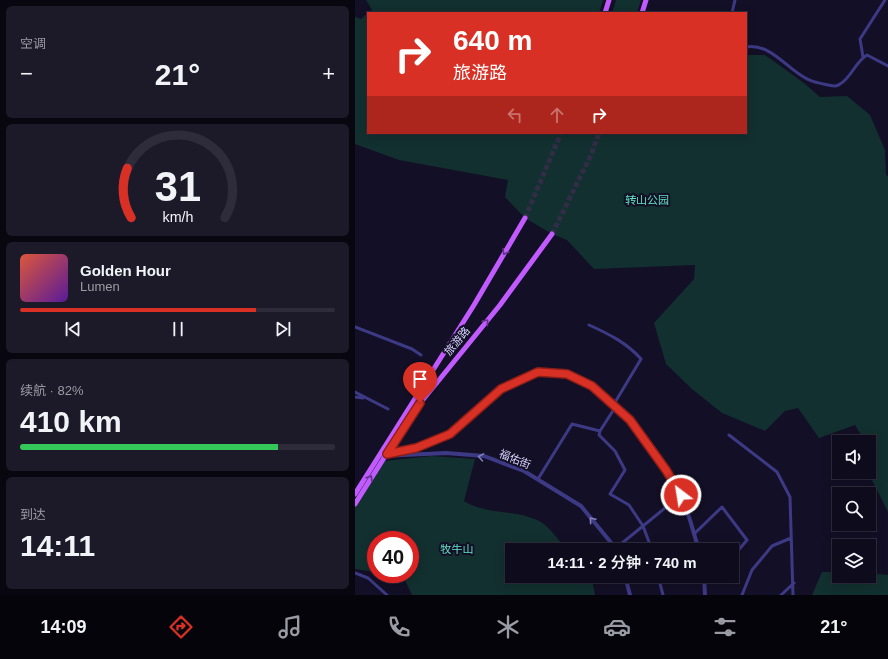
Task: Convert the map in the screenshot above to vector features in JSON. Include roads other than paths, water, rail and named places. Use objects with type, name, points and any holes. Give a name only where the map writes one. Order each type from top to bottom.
[{"type":"main road","points":[[605,12],[609,0]]},
{"type":"main road","points":[[642,12],[646,0]]},
{"type":"main road","name":"旅游路","points":[[355,504],[525,218]]},
{"type":"main road","name":"旅游路","points":[[355,494],[413,412],[500,305],[552,234]]},
{"type":"street","points":[[732,12],[735,0]]},
{"type":"street","points":[[863,57],[860,39],[885,0]]},
{"type":"street","points":[[747,48],[761,48],[783,60],[801,76],[816,84],[839,86],[845,81],[859,60],[867,54],[888,66]]},
{"type":"street","points":[[589,325],[615,338],[627,346],[641,359],[599,435],[615,451],[625,470],[610,494],[629,505],[643,526],[649,543]]},
{"type":"street","points":[[355,327],[412,349],[421,355]]},
{"type":"street","points":[[383,455],[416,448],[450,434],[501,389],[538,372],[567,374],[592,386],[630,420],[666,470],[681,495],[697,543]]},
{"type":"street","points":[[355,392],[388,409]]},
{"type":"street","points":[[355,397],[365,398]]},
{"type":"street","points":[[538,479],[572,424],[600,431]]},
{"type":"street","points":[[729,435],[777,472],[790,497],[794,583],[793,595]]},
{"type":"street","name":"福佑街","points":[[383,455],[446,453],[484,456],[524,471],[581,506],[612,543]]},
{"type":"street","points":[[624,543],[681,495]]},
{"type":"street","points":[[694,534],[722,507],[747,540],[739,550]]},
{"type":"street","points":[[742,595],[753,570],[772,546],[791,538]]},
{"type":"street","points":[[355,573],[368,578],[387,595]]},
{"type":"street","points":[[627,583],[630,595]]},
{"type":"street","points":[[660,583],[663,595]]},
{"type":"street","points":[[704,583],[705,595]]},
{"type":"street","points":[[781,595],[794,583]]},
{"type":"tunnel","points":[[525,218],[561,134]]},
{"type":"tunnel","points":[[552,234],[591,155],[599,134]]},
{"type":"park label","name":"转山公园","points":[[647,200]]},
{"type":"park label","name":"牧牛山","points":[[457,549]]}]
